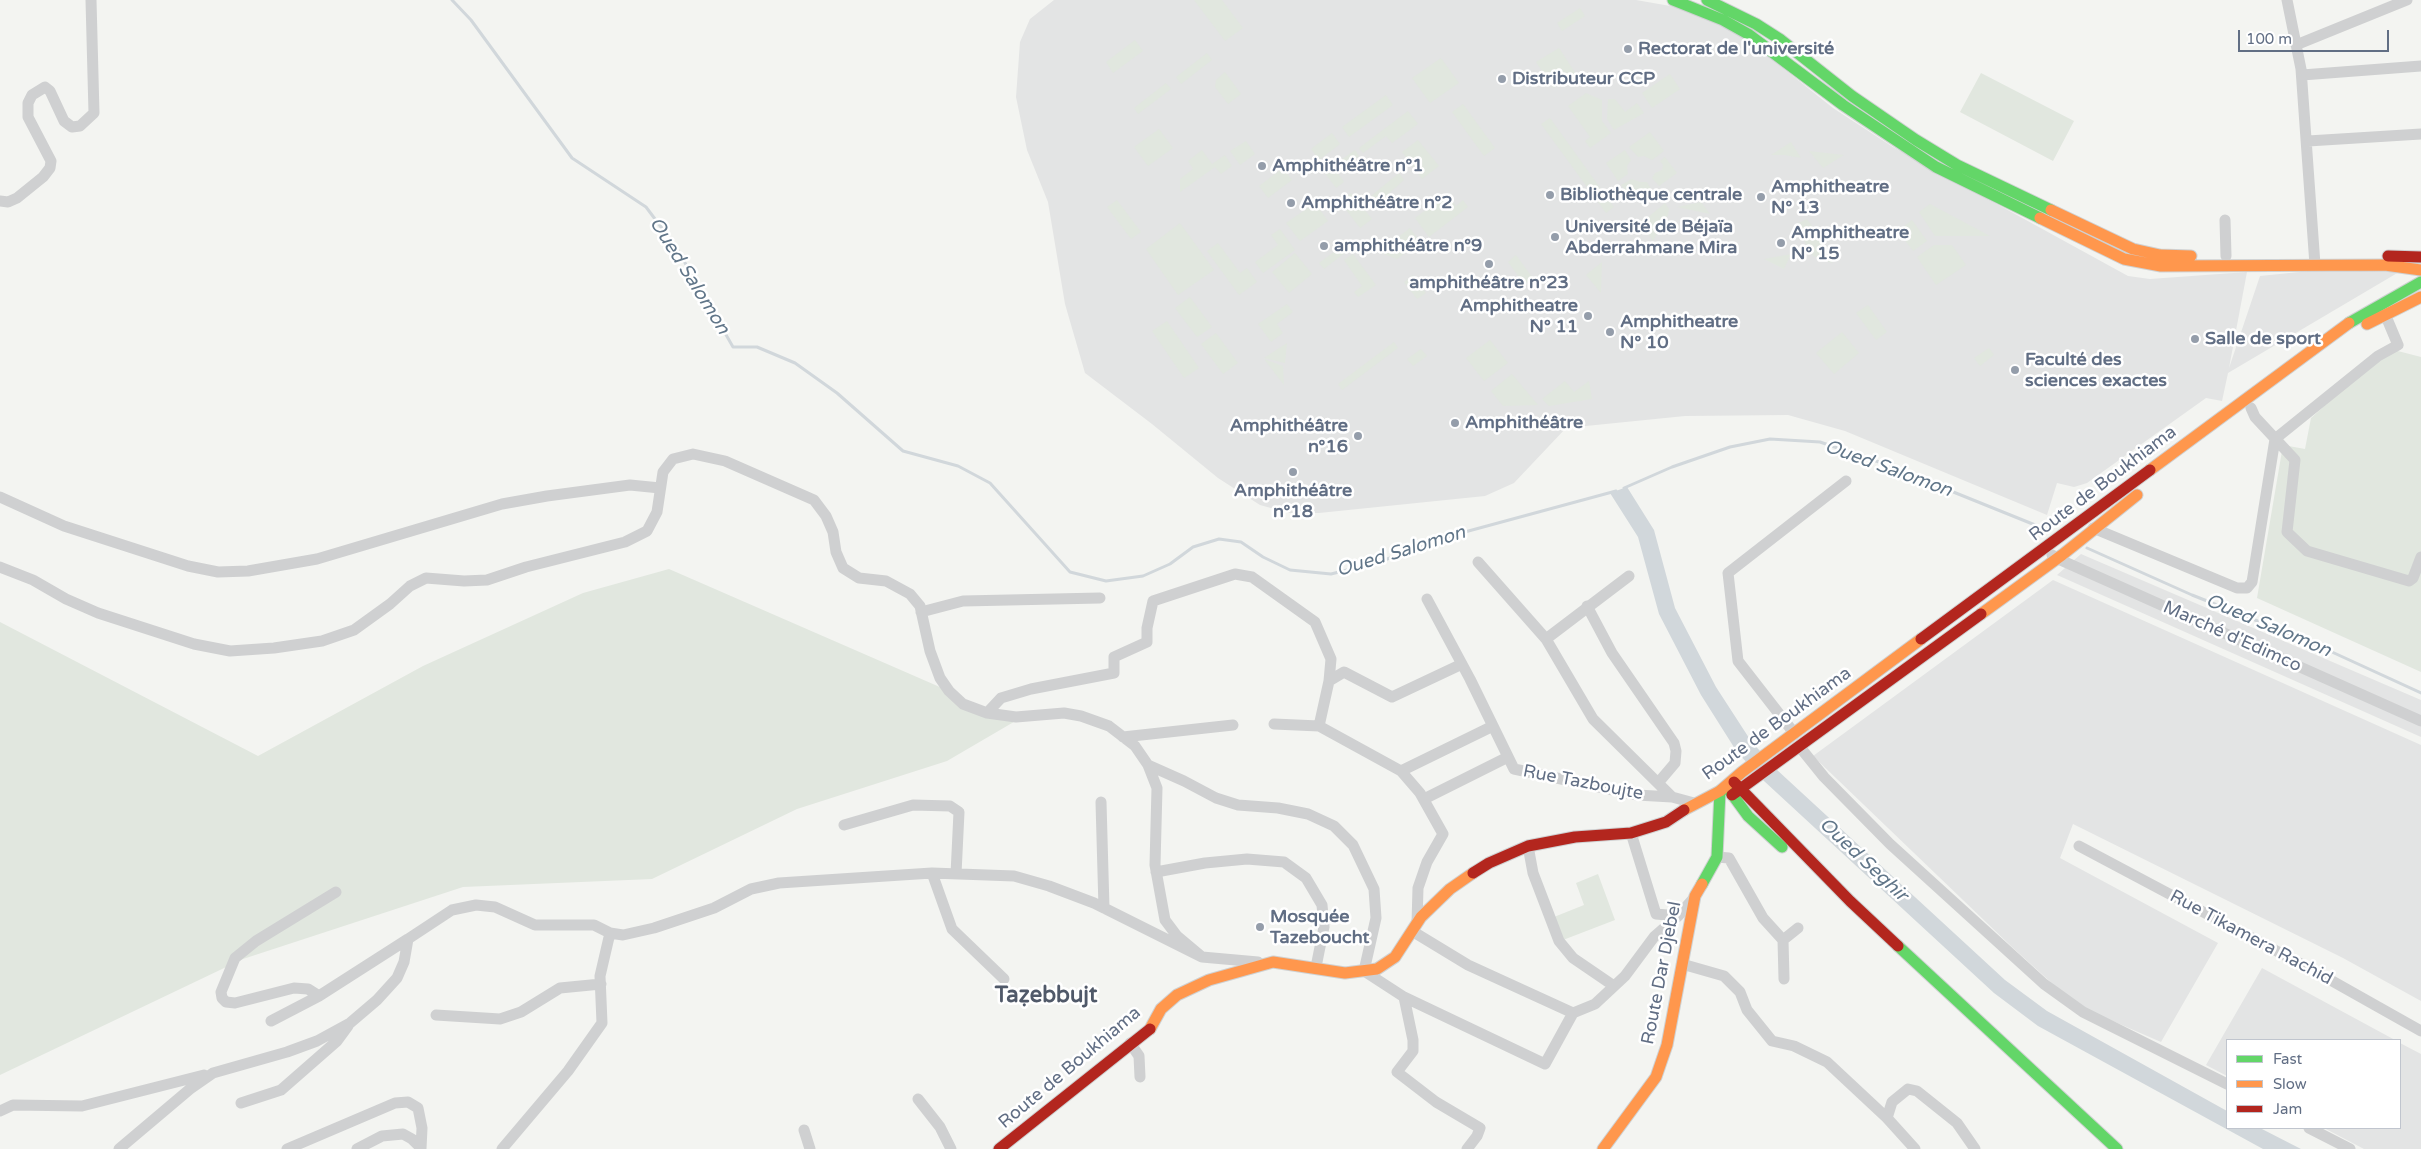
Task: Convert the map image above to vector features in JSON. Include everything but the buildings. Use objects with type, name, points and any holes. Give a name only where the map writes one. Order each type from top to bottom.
[{"type":"street","points":[[0,201],[8,202],[17,198],[43,177],[50,168],[51,161],[28,117],[28,103],[32,95],[45,87],[50,91],[64,120],[72,127],[80,126],[94,113],[91,0]]},
{"type":"street","points":[[1673,0],[1723,20],[1748,34],[1843,105],[1936,167],[2124,259],[2161,266],[2421,257]]},
{"type":"street","points":[[1707,0],[1730,10],[1772,35],[1852,96],[1916,140],[1980,176],[2133,249],[2160,255],[2315,260],[2421,270]]},
{"type":"street","points":[[2287,0],[2302,75],[2315,260]]},
{"type":"street","points":[[2296,45],[2407,0]]},
{"type":"street","points":[[2302,75],[2421,66]]},
{"type":"street","points":[[2308,141],[2421,134]]},
{"type":"street","points":[[2225,220],[2226,256]]},
{"type":"street","points":[[2399,267],[2403,276],[2403,291]]},
{"type":"street","name":"Route de Boukhiama","points":[[1734,785],[1794,733],[2347,324],[2421,282]]},
{"type":"street","name":"Route de Boukhiama","points":[[999,1149],[1152,1027],[1161,1009],[1177,995],[1209,980],[1273,962],[1316,967],[1345,973],[1377,969],[1395,957],[1414,927],[1450,889],[1489,863],[1528,846],[1575,837],[1631,833],[1666,822],[1694,803],[1734,785],[1796,748],[2059,557],[2250,408],[2352,333],[2385,314],[2421,297]]},
{"type":"street","points":[[2089,532],[2237,588],[2247,588],[2252,582],[2276,439],[2378,356],[2398,345],[2385,314]]},
{"type":"street","points":[[2250,408],[2295,460],[2287,532],[2307,551],[2409,581],[2413,578],[2421,557]]},
{"type":"street","points":[[0,567],[33,580],[66,599],[98,613],[194,644],[230,651],[274,648],[322,641],[354,630],[390,604],[410,586],[426,578],[464,581],[487,580],[526,567],[625,542],[647,531],[657,512],[663,472],[673,458],[693,454],[725,461],[814,500],[826,516],[833,532],[836,552],[843,568],[859,578],[886,581],[910,594],[920,606],[930,651],[940,678],[949,691],[963,704],[987,713],[1016,717],[1064,713],[1081,716],[1109,726],[1135,746],[1148,765],[1157,788],[1156,872],[1165,920],[1177,936],[1202,957]]},
{"type":"street","points":[[1794,733],[1738,661],[1728,573],[1846,481]]},
{"type":"street","points":[[0,497],[64,526],[188,566],[218,572],[248,571],[317,559],[502,504],[630,485],[660,488]]},
{"type":"street","name":"Marché d'Edimco","points":[[2049,546],[2059,557],[2421,721]]},
{"type":"street","points":[[1478,562],[1546,638],[1593,719],[1672,797]]},
{"type":"street","points":[[987,713],[1002,698],[1031,689],[1114,673],[1114,657],[1147,642],[1147,628],[1153,601],[1235,574],[1252,577],[1315,622],[1331,659],[1344,672],[1392,697],[1462,664]]},
{"type":"street","points":[[1546,638],[1629,576]]},
{"type":"street","points":[[921,612],[963,601],[1100,598]]},
{"type":"street","name":"Rue Tazboujte","points":[[1427,599],[1462,664],[1514,769],[1637,795],[1672,797],[1694,803]]},
{"type":"street","points":[[1587,606],[1612,653],[1674,743],[1676,750],[1674,763],[1658,783]]},
{"type":"street","points":[[1319,726],[1329,681],[1331,659]]},
{"type":"street","points":[[1329,681],[1344,672]]},
{"type":"street","points":[[1274,724],[1319,726],[1401,770],[1424,800],[1443,834],[1427,862],[1418,888],[1414,927],[1468,965],[1573,1013]]},
{"type":"street","points":[[1123,737],[1233,725]]},
{"type":"street","points":[[1401,770],[1493,726]]},
{"type":"street","points":[[1796,748],[1890,844],[2044,984],[2083,1012],[2226,1084]]},
{"type":"street","points":[[1424,800],[1508,757]]},
{"type":"street","points":[[1148,765],[1216,798],[1238,805],[1278,808],[1308,814],[1334,826],[1354,845],[1374,889],[1376,918],[1364,971],[1404,997],[1545,1064],[1573,1013],[1595,1004],[1625,976],[1654,937],[1678,916],[1695,896]]},
{"type":"street","points":[[1734,785],[1850,901],[1998,1036],[2117,1149]]},
{"type":"street","points":[[1734,785],[1748,816],[1958,1016],[2105,1149]]},
{"type":"street","name":"Route Dar Djebel","points":[[1603,1149],[1656,1077],[1667,1045],[1695,896],[1717,857],[1734,785]]},
{"type":"street","points":[[1101,802],[1104,908]]},
{"type":"street","points":[[844,825],[913,804],[950,806],[959,812],[956,874]]},
{"type":"street","points":[[1631,833],[1656,914],[1678,916]]},
{"type":"street","points":[[1528,846],[1532,873],[1559,941],[1573,958],[1614,986]]},
{"type":"street","name":"Rue Tikamera Rachid","points":[[2079,846],[2318,973],[2421,1032]]},
{"type":"street","points":[[1717,857],[1730,858],[1763,918],[1782,940],[1784,979]]},
{"type":"street","points":[[1156,872],[1205,863],[1247,859],[1284,862],[1306,878],[1322,905],[1324,927],[1316,967]]},
{"type":"street","points":[[932,873],[952,929],[1004,979]]},
{"type":"street","points":[[271,1021],[319,996],[452,910],[476,905],[495,907],[534,925],[594,925],[623,935],[654,928],[714,908],[752,889],[779,883],[932,873],[1014,876],[1049,886],[1104,908],[1202,957],[1226,961],[1273,962]]},
{"type":"street","points":[[319,996],[308,989],[294,988],[235,1003],[226,1002],[222,998],[221,992],[235,958],[256,941],[336,892]]},
{"type":"street","points":[[1782,940],[1798,928]]},
{"type":"street","points":[[502,1149],[568,1071],[602,1023],[601,984],[610,932]]},
{"type":"street","points":[[241,1103],[281,1090],[337,1041],[350,1024],[377,1000],[397,978],[404,962],[408,939]]},
{"type":"street","points":[[1682,964],[1724,976],[1740,992],[1747,1010],[1772,1041],[1794,1046],[1827,1062],[1887,1118],[1915,1149]]},
{"type":"street","points":[[436,1015],[500,1019],[521,1012],[560,988],[601,984]]},
{"type":"street","points":[[1404,997],[1413,1040],[1413,1051],[1397,1072],[1436,1102],[1480,1128],[1477,1136],[1467,1149]]},
{"type":"street","points":[[0,1110],[12,1105],[82,1106],[287,1052],[317,1041],[350,1024]]},
{"type":"street","points":[[1130,1043],[1139,1056],[1140,1078]]},
{"type":"street","points":[[119,1149],[190,1089],[213,1073]]},
{"type":"street","points":[[1887,1118],[1892,1102],[1908,1089],[1917,1091],[1957,1123],[1975,1149]]},
{"type":"street","points":[[918,1099],[940,1127],[952,1149]]},
{"type":"street","points":[[287,1149],[395,1103],[408,1102],[418,1108],[422,1128],[421,1148]]},
{"type":"street","points":[[2311,1129],[2350,1149]]},
{"type":"street","points":[[804,1130],[810,1149]]},
{"type":"street","points":[[357,1149],[382,1136],[403,1134],[412,1139],[421,1148]]},
{"type":"shaded area","name":"Université de Béjaïa Abderrahmane Mira","points":[[1054,0],[1636,0],[1676,7],[1739,33],[1833,108],[1893,147],[2128,276],[2150,279],[2247,272],[2229,368],[2260,276],[2319,270],[2399,272],[2228,373],[2222,401],[2206,398],[2087,483],[2074,487],[2057,483],[2047,515],[1845,431],[1788,415],[1685,416],[1566,428],[1514,483],[1485,496],[1319,513],[1289,513],[1260,505],[1218,478],[1085,373],[1065,304],[1048,202],[1027,150],[1016,97],[1020,42],[1030,19]]},
{"type":"shaded area","points":[[1194,0],[1222,0],[1243,28],[1225,41]]},
{"type":"shaded area","points":[[1580,8],[1585,16],[1562,31],[1557,23]]},
{"type":"shaded area","points":[[1135,40],[1143,51],[1113,73],[1106,62]]},
{"type":"shaded area","points":[[1559,48],[1576,74],[1553,88],[1536,62]]},
{"type":"shaded area","points":[[1207,53],[1212,60],[1181,84],[1176,77]]},
{"type":"shaded area","points":[[1441,58],[1459,83],[1430,103],[1412,78]]},
{"type":"shaded area","points":[[1225,72],[1241,94],[1228,104],[1215,87],[1216,80]]},
{"type":"shaded area","points":[[1981,73],[2074,121],[2053,161],[1960,112]]},
{"type":"shaded area","points":[[1670,74],[1680,89],[1652,108],[1642,93]]},
{"type":"shaded area","points":[[1166,83],[1171,89],[1138,114],[1134,108]]},
{"type":"shaded area","points":[[1586,93],[1602,100],[1602,121],[1611,133],[1590,148],[1585,141],[1590,137],[1568,106]]},
{"type":"shaded area","points":[[1386,95],[1393,105],[1349,137],[1342,127]]},
{"type":"shaded area","points":[[1608,99],[1615,99],[1625,112],[1637,103],[1644,113],[1614,130],[1607,119]]},
{"type":"shaded area","points":[[1463,104],[1495,148],[1484,156],[1452,112]]},
{"type":"shaded area","points":[[1408,111],[1418,124],[1392,143],[1386,136],[1363,153],[1359,148]]},
{"type":"shaded area","points":[[1550,118],[1614,207],[1606,213],[1541,124]]},
{"type":"shaded area","points":[[1159,129],[1173,148],[1148,166],[1134,147]]},
{"type":"shaded area","points":[[1650,132],[1664,151],[1652,160],[1644,156],[1638,157],[1629,147]]},
{"type":"shaded area","points":[[1332,133],[1340,144],[1319,160],[1311,149]]},
{"type":"shaded area","points":[[1418,140],[1439,166],[1422,179],[1402,152]]},
{"type":"shaded area","points":[[1246,141],[1255,154],[1240,165],[1230,151]]},
{"type":"shaded area","points":[[1791,142],[1801,158],[1771,155]]},
{"type":"shaded area","points":[[1202,150],[1212,164],[1225,155],[1232,166],[1221,174],[1215,167],[1180,192],[1180,179],[1193,169],[1188,161]]},
{"type":"shaded area","points":[[1355,150],[1359,156],[1337,172],[1344,182],[1336,188],[1324,172]]},
{"type":"shaded area","points":[[1625,150],[1631,160],[1627,166],[1628,174],[1618,181],[1606,163]]},
{"type":"shaded area","points":[[1809,151],[1844,155],[1823,168]]},
{"type":"shaded area","points":[[1665,157],[1677,173],[1659,186],[1652,178],[1655,173],[1662,170],[1663,165],[1660,161]]},
{"type":"shaded area","points":[[1283,168],[1292,180],[1268,198],[1259,186]]},
{"type":"shaded area","points":[[1399,173],[1404,180],[1377,204],[1371,196]]},
{"type":"shaded area","points":[[1632,179],[1647,182],[1652,190],[1638,201],[1632,201],[1621,185]]},
{"type":"shaded area","points":[[1351,193],[1372,219],[1360,228],[1340,202]]},
{"type":"shaded area","points":[[1447,194],[1456,206],[1463,200],[1468,207],[1429,237],[1415,218]]},
{"type":"shaded area","points":[[1117,200],[1141,232],[1131,239],[1107,207]]},
{"type":"shaded area","points":[[1701,202],[1710,214],[1677,207]]},
{"type":"shaded area","points":[[1315,203],[1328,221],[1300,241],[1286,223]]},
{"type":"shaded area","points":[[1665,203],[1669,209],[1668,215],[1653,241],[1641,223]]},
{"type":"shaded area","points":[[1930,204],[1990,236],[1935,236],[1919,212]]},
{"type":"shaded area","points":[[1807,219],[1817,233],[1801,236],[1796,224]]},
{"type":"shaded area","points":[[1912,220],[1927,241],[1913,251],[1898,231]]},
{"type":"shaded area","points":[[1180,223],[1214,270],[1178,295],[1146,249]]},
{"type":"shaded area","points":[[1410,228],[1420,242],[1397,259],[1378,252]]},
{"type":"shaded area","points":[[1280,229],[1295,250],[1263,273],[1255,262],[1278,245],[1271,235]]},
{"type":"shaded area","points":[[1818,236],[1834,258],[1832,263],[1813,256],[1803,239]]},
{"type":"shaded area","points":[[1347,242],[1351,248],[1324,269],[1319,263]]},
{"type":"shaded area","points":[[1218,243],[1240,273],[1247,268],[1257,282],[1239,295],[1207,251]]},
{"type":"shaded area","points":[[1934,245],[1952,245],[1966,265],[1936,285],[1917,257]]},
{"type":"shaded area","points":[[1295,253],[1312,274],[1289,293],[1272,272]]},
{"type":"shaded area","points":[[1353,254],[1376,285],[1358,297],[1354,292],[1362,286],[1344,260]]},
{"type":"shaded area","points":[[1791,254],[1784,269],[1764,259]]},
{"type":"shaded area","points":[[1516,255],[1532,277],[1525,285],[1508,262]]},
{"type":"shaded area","points":[[1602,262],[1601,293],[1586,275]]},
{"type":"shaded area","points":[[1413,275],[1426,293],[1417,299],[1404,282]]},
{"type":"shaded area","points":[[1190,297],[1212,327],[1197,337],[1175,308]]},
{"type":"shaded area","points":[[1287,304],[1293,312],[1277,324],[1283,333],[1271,342],[1258,324]]},
{"type":"shaded area","points":[[1868,305],[1887,332],[1876,340],[1856,313]]},
{"type":"shaded area","points":[[1167,321],[1199,368],[1184,378],[1152,331]]},
{"type":"shaded area","points":[[1842,332],[1859,353],[1834,374],[1816,353]]},
{"type":"shaded area","points":[[1216,333],[1238,363],[1223,374],[1201,344]]},
{"type":"shaded area","points":[[1490,340],[1508,363],[1484,381],[1466,358]]},
{"type":"shaded area","points":[[1394,342],[1398,348],[1342,390],[1338,384]]},
{"type":"shaded area","points":[[1287,343],[1285,363],[1264,358]]},
{"type":"shaded area","points":[[1989,348],[1994,355],[1980,366],[1974,358]]},
{"type":"shaded area","points":[[1421,349],[1427,356],[1413,366],[1407,359]]},
{"type":"shaded area","points":[[2394,350],[2421,357],[2421,672],[2257,598],[2283,445],[2305,449],[2311,418],[2378,357]]},
{"type":"shaded area","points":[[1264,359],[1283,366],[1284,385]]},
{"type":"shaded area","points":[[1512,374],[1538,405],[1503,406],[1491,391]]},
{"type":"shaded area","points":[[1565,381],[1574,392],[1589,381],[1592,399],[1549,406],[1542,399]]},
{"type":"shaded area","points":[[2081,554],[2421,700],[2421,737],[2057,575]]},
{"type":"shaded area","points":[[669,569],[949,691],[963,704],[1024,716],[947,761],[797,809],[652,879],[463,887],[243,959],[0,1075],[0,622],[258,756],[423,666],[583,593]]},
{"type":"shaded area","points":[[2053,580],[2421,745],[2421,1001],[2343,958],[2073,824],[2060,858],[2218,943],[2161,1042],[2076,1005],[2013,948],[1813,756]]},
{"type":"shaded area","points":[[1598,874],[1615,920],[1563,940],[1554,917],[1584,905],[1576,883]]},
{"type":"shaded area","points":[[2262,968],[2393,1039],[2226,1039],[2226,1075],[2206,1065]]},
{"type":"shaded area","points":[[2401,1044],[2421,1054],[2421,1149],[2364,1149],[2326,1129],[2401,1129]]},
{"type":"water","name":"Oued Seghir","points":[[1627,487],[1654,530],[1675,608],[1716,687],[1751,741],[1776,769],[2005,980],[2047,1011],[2226,1110],[2226,1129],[2038,1026],[1994,993],[1764,781],[1737,752],[1701,695],[1659,614],[1638,537],[1610,493]]},
{"type":"water","points":[[2226,1129],[2262,1129],[2301,1149],[2263,1149]]},
{"type":"waterway","name":"Oued Salomon","points":[[452,0],[471,20],[572,158],[646,207],[676,247],[733,347],[757,347],[795,363],[837,393],[903,451],[958,466],[990,483],[1070,572],[1106,581],[1143,576],[1170,564],[1193,547],[1219,539],[1241,542],[1263,557],[1290,570],[1331,574],[1379,562],[1450,536],[1616,491]]},
{"type":"waterway","name":"Oued Salomon","points":[[1624,488],[1672,467],[1730,447],[1770,439],[1820,442],[1879,462],[2050,531]]},
{"type":"waterway","name":"Oued Salomon","points":[[2087,548],[2192,595],[2308,641],[2421,693]]},
{"type":"traffic: fast","points":[[1673,0],[1723,20],[1748,34],[1843,105],[1936,167],[2040,218]]},
{"type":"traffic: fast","points":[[1707,0],[1756,24],[1781,40],[1852,96],[1916,140],[1957,165],[2051,210]]},
{"type":"traffic: fast","points":[[2349,323],[2421,282]]},
{"type":"traffic: fast","points":[[1729,790],[1748,816],[1782,847]]},
{"type":"traffic: fast","points":[[1702,884],[1717,857],[1720,791]]},
{"type":"traffic: fast","points":[[1898,946],[2117,1149]]},
{"type":"traffic: slow","points":[[2051,210],[2133,249],[2160,255],[2191,256]]},
{"type":"traffic: slow","points":[[2040,218],[2124,259],[2161,266],[2385,265],[2421,270]]},
{"type":"traffic: slow","points":[[2367,324],[2421,297]]},
{"type":"traffic: slow","points":[[2150,470],[2349,323]]},
{"type":"traffic: slow","points":[[1981,614],[2062,555],[2137,495]]},
{"type":"traffic: slow","points":[[1684,810],[1720,791],[1742,772],[1921,639]]},
{"type":"traffic: slow","points":[[1150,1029],[1161,1009],[1177,995],[1209,980],[1273,962],[1345,973],[1377,969],[1395,957],[1421,917],[1450,889],[1473,873]]},
{"type":"traffic: slow","points":[[1603,1149],[1656,1077],[1667,1045],[1695,896],[1702,884]]},
{"type":"traffic: jam","points":[[2388,256],[2421,257]]},
{"type":"traffic: jam","points":[[1921,639],[2150,470]]},
{"type":"traffic: jam","points":[[1732,795],[1981,614]]},
{"type":"traffic: jam","points":[[1734,782],[1850,901],[1898,946]]},
{"type":"traffic: jam","points":[[1473,873],[1489,863],[1528,846],[1575,837],[1631,833],[1666,822],[1684,810]]},
{"type":"traffic: jam","points":[[999,1149],[1150,1029]]},
{"type":"place","name":"Rectorat de l'université","points":[[1628,49]]},
{"type":"place","name":"Distributeur CCP","points":[[1502,79]]},
{"type":"place","name":"Amphithéâtre n°1","points":[[1262,166]]},
{"type":"place","name":"Bibliothèque centrale","points":[[1550,195]]},
{"type":"place","name":"Amphitheatre N° 13","points":[[1761,197]]},
{"type":"place","name":"Amphithéâtre n°2","points":[[1291,203]]},
{"type":"place","name":"Université de Béjaïa Abderrahmane Mira","points":[[1555,237]]},
{"type":"place","name":"Amphitheatre N° 15","points":[[1781,243]]},
{"type":"place","name":"amphithéâtre n°9","points":[[1324,246]]},
{"type":"place","name":"amphithéâtre n°23","points":[[1489,264]]},
{"type":"place","name":"Amphitheatre N° 11","points":[[1588,316]]},
{"type":"place","name":"Amphitheatre N° 10","points":[[1610,332]]},
{"type":"place","name":"Salle de sport","points":[[2195,339]]},
{"type":"place","name":"Faculté des sciences exactes","points":[[2015,370]]},
{"type":"place","name":"Amphithéâtre","points":[[1455,423]]},
{"type":"place","name":"Amphithéâtre n°16","points":[[1358,436]]},
{"type":"place","name":"Amphithéâtre n°18","points":[[1293,472]]},
{"type":"place","name":"Mosquée Tazeboucht","points":[[1260,927]]},
{"type":"district","name":"Taẓebbujt","points":[[1046,996]]}]
